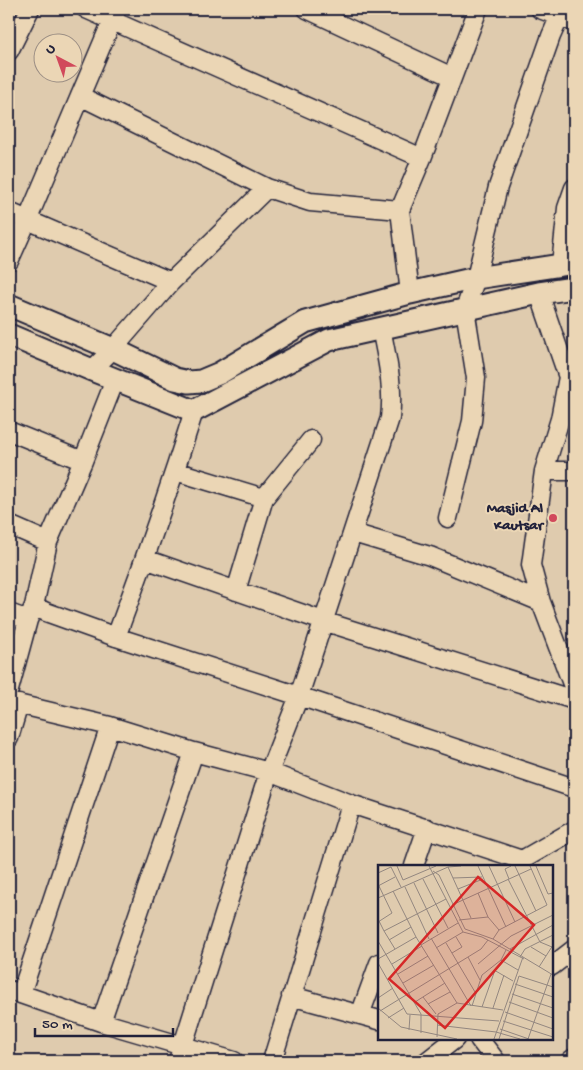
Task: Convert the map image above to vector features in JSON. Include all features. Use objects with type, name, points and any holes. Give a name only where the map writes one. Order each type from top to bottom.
[{"type":"street","points":[[9,51],[30,9]]},
{"type":"street","points":[[86,9],[115,14],[422,158]]},
{"type":"street","points":[[307,9],[452,77]]},
{"type":"street","points":[[410,294],[400,210],[422,158],[478,9]]},
{"type":"street","points":[[448,518],[472,421],[476,378],[465,310],[476,278],[498,187],[551,36],[566,16],[540,9]]},
{"type":"street","points":[[9,261],[28,221],[115,14]]},
{"type":"street","points":[[80,96],[268,188],[310,202],[400,210]]},
{"type":"street","points":[[92,370],[113,349],[171,282],[268,188]]},
{"type":"street","points":[[9,305],[113,349],[175,379],[189,382],[201,381],[220,373],[305,322],[476,278],[568,264],[567,208],[574,188]]},
{"type":"street","points":[[9,212],[171,282]]},
{"type":"street","points":[[116,637],[145,559],[194,411],[329,340],[539,293],[574,288]]},
{"type":"street","points":[[539,293],[571,377],[544,471],[531,566],[541,602],[574,689]]},
{"type":"street","points":[[180,1054],[269,772],[300,696],[390,418],[392,399],[390,369],[381,328]]},
{"type":"street","points":[[9,335],[194,411]]},
{"type":"street","points":[[138,389],[148,366]]},
{"type":"street","points":[[9,690],[31,613],[48,542],[115,380]]},
{"type":"street","points":[[9,431],[83,461]]},
{"type":"street","points":[[236,591],[264,498],[311,440]]},
{"type":"street","points":[[175,471],[264,498]]},
{"type":"street","points":[[544,471],[574,471]]},
{"type":"street","points":[[9,525],[48,542]]},
{"type":"street","points":[[353,533],[430,556],[541,602]]},
{"type":"street","points":[[145,559],[323,621],[574,700]]},
{"type":"street","points":[[9,613],[46,612],[116,637],[300,696],[574,788]]},
{"type":"street","points":[[9,738],[14,703],[110,726],[194,752],[269,772],[351,804],[427,828],[520,863],[574,830]]},
{"type":"street","points":[[110,726],[15,992],[101,1022],[180,1054],[234,1061]]},
{"type":"street","points":[[101,1022],[194,752]]},
{"type":"street","points":[[272,1061],[351,804]]},
{"type":"street","points":[[414,865],[427,828]]},
{"type":"street","points":[[553,965],[574,949]]},
{"type":"street","points":[[360,1016],[378,965]]},
{"type":"street","points":[[291,996],[378,1020]]},
{"type":"street","points":[[426,1061],[454,1040]]},
{"type":"street","points":[[480,1040],[496,1061]]},
{"type":"street","points":[[570,1061],[574,1058]]},
{"type":"place","name":"Masjid Al Kautsar","points":[[553,518]]}]
